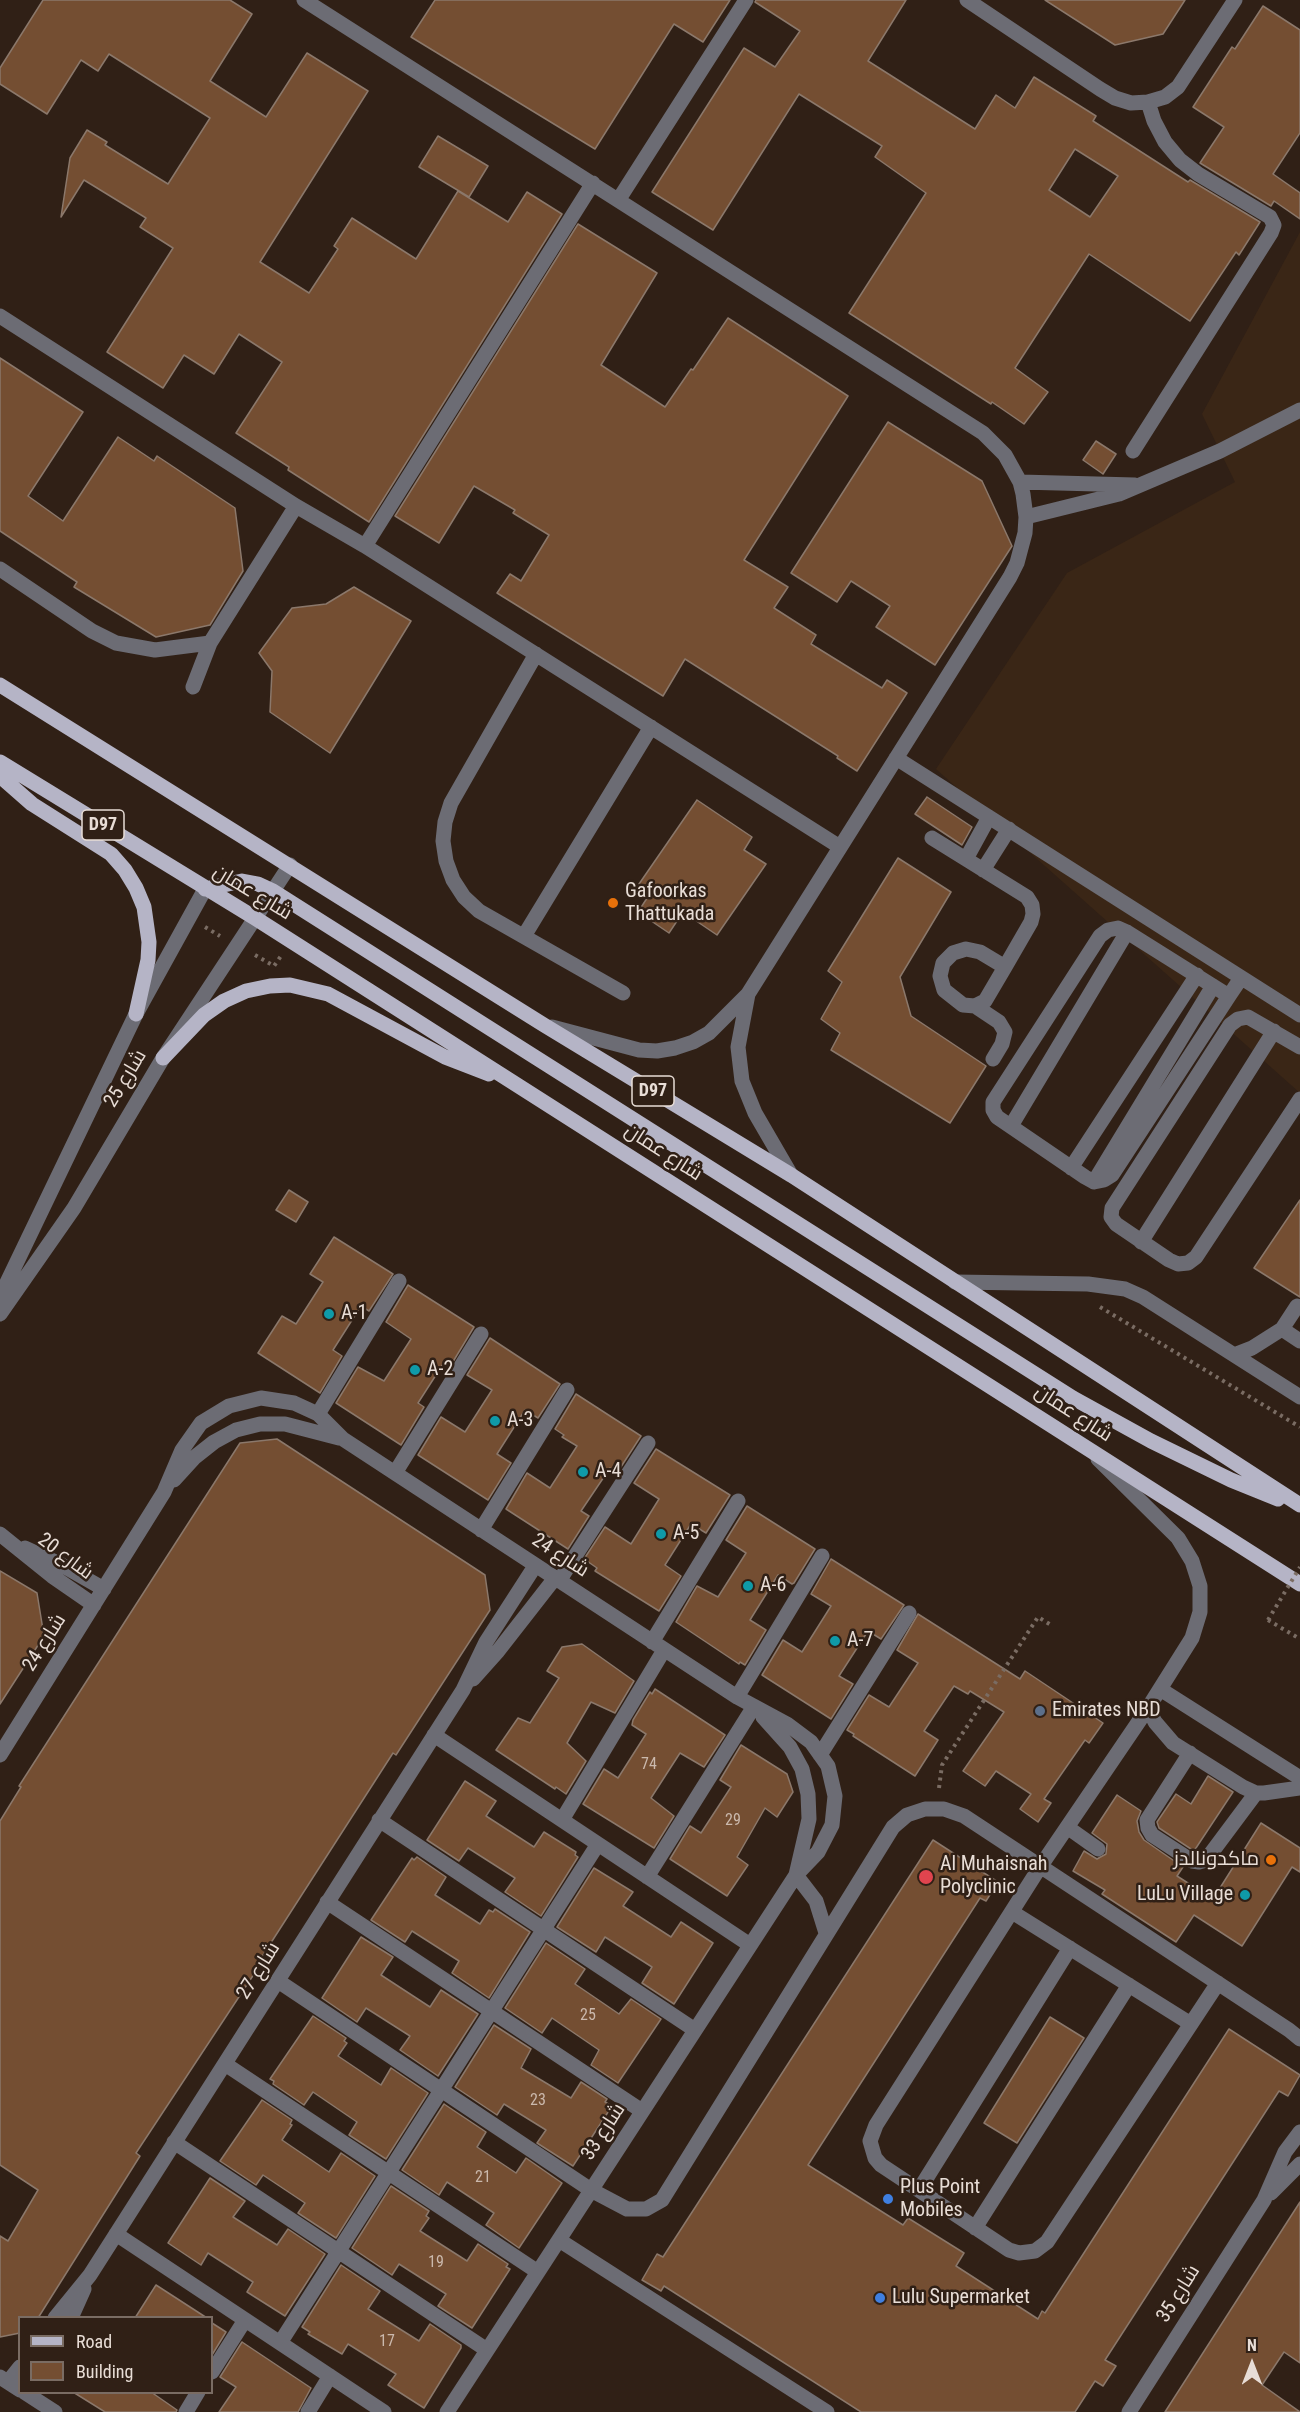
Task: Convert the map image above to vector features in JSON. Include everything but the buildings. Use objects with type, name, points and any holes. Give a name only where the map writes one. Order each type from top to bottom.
[{"type":"main road","name":"D97","points":[[0,685],[544,1026],[791,1175],[1300,1507]]},
{"type":"main road","name":"شارع عمان","points":[[0,762],[255,918],[1300,1584]]},
{"type":"main road","points":[[0,776],[32,804],[111,854],[125,870],[136,888],[144,907],[149,942],[148,960],[136,1014]]},
{"type":"main road","points":[[205,889],[242,882],[258,884],[273,891],[1073,1398],[1151,1441],[1231,1480],[1300,1507]]},
{"type":"main road","points":[[163,1058],[204,1015],[224,1001],[270,986],[290,985],[328,994],[445,1057],[485,1073],[506,1078]]},
{"type":"street","points":[[304,0],[983,433],[1005,455],[1020,482],[1026,517],[1022,548],[1017,563],[748,994],[709,1033],[693,1042],[657,1051],[639,1050],[544,1026]]},
{"type":"street","points":[[619,199],[746,0]]},
{"type":"street","points":[[967,0],[1115,98],[1131,103],[1148,102],[1165,97],[1178,87],[1234,0]]},
{"type":"street","points":[[1133,451],[1274,225],[1270,217],[1198,174],[1180,160],[1165,142],[1154,121],[1148,102]]},
{"type":"street","points":[[364,546],[593,183]]},
{"type":"street","points":[[0,316],[296,506],[364,546],[840,847]]},
{"type":"street","points":[[1026,517],[1096,502],[1141,486],[1220,451],[1300,410]]},
{"type":"street","points":[[1020,482],[1141,486]]},
{"type":"street","points":[[193,687],[210,643],[296,506]]},
{"type":"street","points":[[0,569],[92,631],[116,643],[155,650],[210,643]]},
{"type":"street","points":[[536,654],[451,803],[445,822],[443,841],[450,871],[464,897],[479,911],[623,993]]},
{"type":"street","points":[[524,936],[651,727]]},
{"type":"street","points":[[897,758],[1300,1015]]},
{"type":"street","points":[[966,860],[989,817]]},
{"type":"street","points":[[983,870],[1009,829]]},
{"type":"street","points":[[932,838],[1027,897],[1032,905],[1031,922],[985,1001],[975,1006]]},
{"type":"street","name":"شارع 25","points":[[0,1314],[74,1208],[163,1058],[290,865]]},
{"type":"street","name":"شارع 25","points":[[0,1297],[136,1014],[205,889]]},
{"type":"street","points":[[1229,996],[1127,932],[1118,928],[1108,930],[1100,936],[993,1102],[993,1110],[997,1117],[1071,1168],[1094,1182],[1104,1180],[1113,1175],[1241,978]]},
{"type":"street","points":[[1011,1126],[1127,932]]},
{"type":"street","points":[[993,1059],[1002,1044],[1005,1032],[999,1023],[975,1006],[963,1005],[944,990],[940,976],[943,963],[952,953],[966,949],[980,952],[1005,967]]},
{"type":"street","points":[[1071,1168],[1197,975]]},
{"type":"street","points":[[1094,1182],[1213,986]]},
{"type":"street","points":[[748,994],[738,1047],[742,1081],[755,1113],[791,1175]]},
{"type":"street","points":[[1300,1047],[1248,1017],[1238,1019],[1230,1025],[1112,1208],[1111,1217],[1116,1224],[1141,1242],[1178,1264],[1188,1263],[1196,1257],[1300,1099]]},
{"type":"street","points":[[1141,1242],[1274,1031]]},
{"type":"street","points":[[318,1414],[399,1281]]},
{"type":"street","points":[[955,1282],[1088,1284],[1125,1289],[1143,1297],[1300,1397]]},
{"type":"street","points":[[1234,1355],[1252,1348],[1282,1329],[1297,1306]]},
{"type":"street","points":[[1282,1329],[1300,1341]]},
{"type":"street","points":[[395,1473],[481,1334]]},
{"type":"street","points":[[481,1530],[567,1390]]},
{"type":"street","name":"شارع 24","points":[[0,1755],[164,1492],[182,1450],[201,1424],[229,1406],[261,1398],[294,1403],[318,1414],[343,1439],[753,1708]]},
{"type":"street","name":"شارع 24","points":[[164,1492],[195,1457],[214,1442],[236,1430],[260,1424],[285,1424],[343,1439]]},
{"type":"street","name":"شارع 27","points":[[463,1690],[557,1580],[648,1443]]},
{"type":"street","points":[[1087,1448],[1178,1538],[1192,1561],[1200,1586],[1200,1612],[1192,1638],[1160,1689],[1040,1867],[872,2133],[871,2150],[881,2165],[1009,2250],[1028,2253],[1042,2247],[1218,1983]]},
{"type":"street","points":[[562,1820],[738,1502]]},
{"type":"street","name":"شارع 20","points":[[6,1538],[60,1564],[104,1589]]},
{"type":"street","name":"شارع 20","points":[[6,1538],[52,1576],[94,1605]]},
{"type":"street","points":[[737,1697],[822,1556]]},
{"type":"street","name":"شارع 27","points":[[57,2316],[90,2275],[225,2064],[463,1690],[486,1642],[535,1566]]},
{"type":"street","points":[[820,1755],[909,1613]]},
{"type":"street","points":[[1160,1689],[1300,1778]]},
{"type":"street","points":[[647,1877],[753,1708]]},
{"type":"street","name":"شارع 33","points":[[447,2412],[796,1875],[819,1852],[832,1825],[835,1796],[828,1766],[812,1742],[787,1724],[753,1708]]},
{"type":"street","name":"شارع 33","points":[[753,1708],[790,1747],[802,1769],[809,1819],[796,1875]]},
{"type":"street","points":[[1148,1708],[1163,1733],[1173,1743],[1243,1787],[1256,1793],[1300,1788]]},
{"type":"street","points":[[434,1735],[750,1945]]},
{"type":"street","points":[[1190,1753],[1147,1820],[1152,1835],[1192,1861],[1206,1860],[1256,1793]]},
{"type":"street","points":[[278,1980],[591,2190],[627,2209],[636,2210],[655,2206],[662,2200],[893,1827],[908,1815],[925,1809],[944,1809],[964,1816],[1296,2033]]},
{"type":"street","points":[[380,1820],[695,2030]]},
{"type":"street","points":[[1067,1827],[1098,1850]]},
{"type":"street","points":[[280,2343],[598,1844]]},
{"type":"street","points":[[796,1875],[816,1901],[826,1933]]},
{"type":"street","points":[[327,1902],[642,2111]]},
{"type":"street","points":[[1012,1911],[1191,2024]]},
{"type":"street","points":[[919,2190],[1070,1948]]},
{"type":"street","points":[[975,2228],[1129,1985]]},
{"type":"street","points":[[225,2064],[538,2272]]},
{"type":"street","points":[[1264,2200],[1285,2152],[1300,2132]]},
{"type":"street","points":[[174,2142],[487,2350]]},
{"type":"street","points":[[1264,2200],[1300,2164]]},
{"type":"street","name":"شارع 35","points":[[1129,2412],[1264,2200]]},
{"type":"street","points":[[116,2234],[384,2412]]},
{"type":"street","points":[[559,2240],[827,2412]]},
{"type":"street","name":"شارع 27","points":[[72,2316],[90,2275]]},
{"type":"street","points":[[213,2370],[245,2320]]},
{"type":"street","points":[[308,2412],[330,2376]]},
{"type":"street","points":[[27,2394],[55,2412]]},
{"type":"street","points":[[186,2412],[197,2394]]},
{"type":"path","points":[[1091,1301],[1300,1427]]},
{"type":"path","points":[[1300,1567],[1268,1620],[1300,1639]]},
{"type":"path","points":[[944,1809],[938,1780],[942,1765],[1038,1617],[1051,1625]]},
{"type":"shaded area","points":[[1300,232],[1300,1093],[936,769],[1067,573],[1235,482],[1202,414]]},
{"type":"place","name":"Gafoorkas Thattukada","points":[[613,903]]},
{"type":"place","name":"A-1","points":[[329,1314]]},
{"type":"place","name":"A-2","points":[[415,1370]]},
{"type":"place","name":"A-3","points":[[495,1421]]},
{"type":"place","name":"A-4","points":[[583,1472]]},
{"type":"place","name":"A-5","points":[[661,1534]]},
{"type":"place","name":"A-6","points":[[748,1586]]},
{"type":"place","name":"A-7","points":[[835,1641]]},
{"type":"place","name":"Emirates NBD","points":[[1040,1711]]},
{"type":"place","name":"ماكدونالدز","points":[[1271,1860]]},
{"type":"place","name":"Al Muhaisnah Polyclinic","points":[[926,1877]]},
{"type":"place","name":"LuLu Village","points":[[1245,1895]]},
{"type":"place","name":"Plus Point Mobiles","points":[[888,2199]]},
{"type":"place","name":"Lulu Supermarket","points":[[880,2298]]}]
